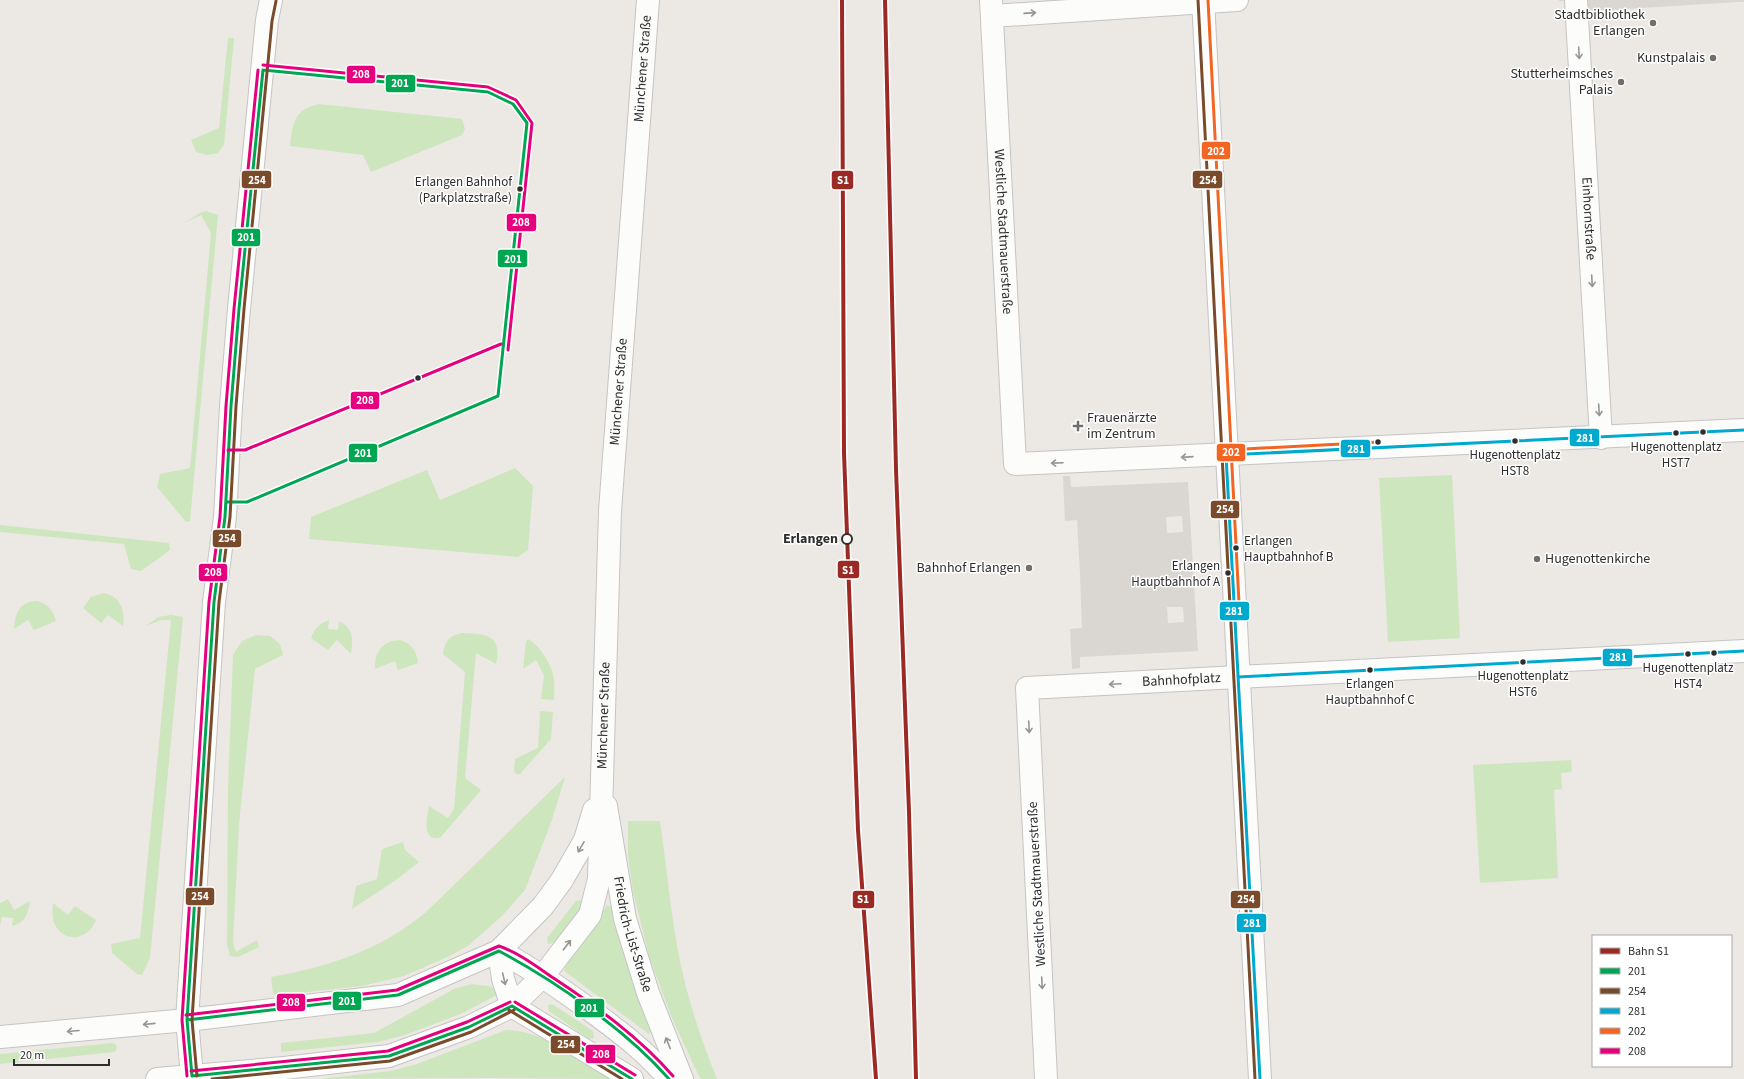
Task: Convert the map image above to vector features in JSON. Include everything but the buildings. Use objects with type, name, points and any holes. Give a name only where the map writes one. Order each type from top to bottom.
[{"type":"street","points":[[192,1076],[187,1020],[214,602],[225,517],[231,406],[239,310],[271,0]]},
{"type":"street","name":"Münchener Straße","points":[[157,1079],[389,1056],[469,1027],[512,1006],[544,976],[590,915],[599,879],[610,512],[648,0]]},
{"type":"street","points":[[991,8],[1237,0]]},
{"type":"street","name":"Einhornstraße","points":[[1576,0],[1601,438]]},
{"type":"street","name":"Bahnhofplatz","points":[[1027,688],[1238,677],[1203,1]]},
{"type":"street","name":"Westliche Stadtmauerstraße","points":[[991,8],[1015,464],[1226,455]]},
{"type":"street","points":[[1226,455],[1744,430]]},
{"type":"street","points":[[1260,1079],[1238,677],[1744,651]]},
{"type":"street","name":"Westliche Stadtmauerstraße","points":[[1027,688],[1046,1079]]},
{"type":"street","name":"Münchener Straße","points":[[0,1038],[187,1020],[398,995],[499,951],[542,906],[562,880],[585,840],[603,778]]},
{"type":"street","name":"Friedrich-List-Straße","points":[[603,778],[625,919],[648,993],[682,1079]]},
{"type":"street","points":[[499,951],[544,976],[625,1036],[656,1064],[668,1079]]},
{"type":"street","points":[[499,951],[503,979],[512,1006],[632,1079]]},
{"type":"green space","points":[[228,38],[234,38],[224,145],[218,153],[207,155],[196,152],[191,140],[219,128]]},
{"type":"green space","points":[[319,104],[462,119],[465,129],[462,135],[371,172],[363,155],[290,146],[292,131],[299,114],[310,107]]},
{"type":"green space","points":[[206,211],[218,215],[190,521],[186,522],[157,487],[160,474],[190,468],[211,233],[201,215],[184,223]]},
{"type":"green space","points":[[515,468],[533,486],[528,550],[518,557],[309,539],[311,517],[427,470],[440,500]]},
{"type":"green space","points":[[1452,475],[1460,638],[1388,642],[1379,478]]},
{"type":"green space","points":[[0,525],[169,543],[170,550],[141,571],[131,569],[124,544],[0,532]]},
{"type":"green space","points":[[104,593],[110,595],[121,605],[123,626],[108,615],[101,623],[83,608],[91,597]]},
{"type":"green space","points":[[37,601],[50,608],[56,621],[34,630],[28,620],[14,629],[15,618],[19,609],[26,604]]},
{"type":"green space","points":[[171,615],[183,617],[150,958],[142,975],[137,974],[112,953],[111,944],[140,938],[171,620],[161,620],[146,626],[158,617]]},
{"type":"green space","points":[[329,620],[328,629],[338,630],[339,621],[350,631],[352,639],[351,654],[337,640],[328,650],[311,638],[318,627]]},
{"type":"green space","points":[[462,633],[485,635],[494,641],[497,647],[496,664],[476,653],[465,778],[481,790],[441,837],[435,838],[430,837],[427,828],[429,806],[448,818],[454,809],[465,672],[443,654],[448,640],[454,635]]},
{"type":"green space","points":[[256,635],[270,636],[280,644],[283,655],[255,669],[239,824],[233,943],[236,952],[257,940],[259,947],[238,957],[230,956],[227,944],[228,788],[233,655],[242,641]]},
{"type":"green space","points":[[528,639],[536,645],[550,665],[554,681],[554,700],[541,699],[544,675],[536,660],[523,669],[526,642]]},
{"type":"green space","points":[[401,640],[413,649],[418,663],[398,670],[395,661],[375,669],[376,657],[381,648],[389,642]]},
{"type":"green space","points":[[540,711],[553,712],[551,739],[520,774],[516,774],[514,771],[515,759],[538,748]]},
{"type":"green space","points":[[1571,760],[1572,772],[1561,773],[1562,789],[1554,790],[1558,878],[1480,883],[1473,765]]},
{"type":"green space","points":[[565,777],[552,820],[525,890],[502,916],[469,945],[452,955],[404,976],[362,986],[281,995],[273,994],[271,977],[313,968],[353,955],[391,937],[409,925],[426,912]]},
{"type":"green space","points":[[628,821],[660,821],[681,967],[696,1022],[717,1079],[701,1079],[697,1072],[671,1016],[649,956],[633,892],[628,855]]},
{"type":"green space","points":[[403,842],[405,850],[419,862],[396,880],[352,909],[356,886],[377,879],[382,849]]},
{"type":"green space","points":[[8,899],[14,910],[30,901],[28,910],[23,920],[12,926],[13,918],[2,917],[0,925],[0,903]]},
{"type":"green space","points":[[580,900],[583,903],[583,907],[555,943],[548,944],[547,938],[576,901]]},
{"type":"green space","points":[[53,903],[68,915],[75,906],[96,920],[92,928],[80,936],[66,936],[56,927],[53,919]]},
{"type":"green space","points":[[607,905],[611,907],[619,939],[650,1031],[649,1034],[564,971],[565,967],[589,935]]},
{"type":"green space","points":[[472,984],[489,986],[495,989],[497,995],[463,1013],[405,1035],[378,1042],[281,1052],[281,1043],[374,1033],[454,989]]},
{"type":"green space","points":[[552,1004],[593,1031],[594,1038],[589,1039],[549,1011],[548,1005]]},
{"type":"green space","points":[[506,1030],[520,1031],[548,1041],[577,1056],[615,1079],[319,1079],[391,1071],[417,1064]]},
{"type":"green space","points":[[113,1043],[117,1047],[116,1051],[114,1052],[0,1064],[0,1054]]},
{"type":"shaded area","points":[[1576,0],[1744,0],[1744,2],[1592,11]]},
{"type":"shaded area","points":[[1063,476],[1070,476],[1071,487],[1188,482],[1198,651],[1080,657],[1080,668],[1072,669],[1070,629],[1082,628],[1080,574],[1077,520],[1065,521]],"holes":[[[1182,516],[1183,532],[1167,533],[1166,517]],[[1167,607],[1183,607],[1184,622],[1168,623]]]},
{"type":"rail line","name":"S1","points":[[842,0],[844,453],[858,830],[876,1079]]},
{"type":"rail line","name":"S1","points":[[885,0],[896,469],[909,812],[916,1079]]},
{"type":"transit line","name":"254","points":[[1198,0],[1255,1079]]},
{"type":"transit line","name":"202","points":[[1208,0],[1239,603]]},
{"type":"transit line","name":"254","points":[[197,1076],[192,1020],[219,602],[230,517],[236,406],[244,309],[272,21],[276,1]]},
{"type":"transit line","name":"208","points":[[263,65],[488,87],[516,100],[532,123],[508,350]]},
{"type":"transit line","name":"208","points":[[187,1076],[182,1020],[209,602],[220,517],[226,406],[234,309],[258,70]]},
{"type":"transit line","name":"201","points":[[263,70],[488,92],[513,104],[527,123],[498,396]]},
{"type":"transit line","name":"201","points":[[192,1076],[187,1020],[214,602],[225,517],[231,406],[239,309],[263,70]]},
{"type":"transit line","name":"208","points":[[228,450],[245,450],[501,344]]},
{"type":"transit line","name":"201","points":[[226,502],[247,502],[498,396]]},
{"type":"transit line","name":"281","points":[[1226,455],[1744,430]]},
{"type":"transit line","name":"202","points":[[1226,450],[1379,442]]},
{"type":"transit line","name":"281","points":[[1226,455],[1260,1079]]},
{"type":"transit line","name":"281","points":[[1238,677],[1744,651]]},
{"type":"transit line","name":"208","points":[[186,1015],[397,990],[499,946],[514,952],[528,961],[617,1023],[646,1048],[673,1076]]},
{"type":"transit line","name":"201","points":[[499,951],[544,977],[590,1008],[612,1025],[652,1061],[669,1079]]},
{"type":"transit line","name":"201","points":[[187,1020],[398,995],[499,951]]},
{"type":"transit line","name":"208","points":[[191,1071],[388,1051],[467,1022],[510,1002]]},
{"type":"transit line","name":"208","points":[[515,1002],[635,1075]]},
{"type":"transit line","name":"201","points":[[512,1006],[632,1079]]},
{"type":"transit line","name":"201","points":[[192,1076],[389,1056],[469,1027],[512,1006]]},
{"type":"transit line","name":"254","points":[[509,1010],[622,1079]]},
{"type":"transit line","name":"254","points":[[212,1079],[390,1061],[471,1032],[514,1010]]},
{"type":"place","name":"Stadtbibliothek Erlangen","points":[[1653,23]]},
{"type":"place","name":"Kunstpalais","points":[[1713,58]]},
{"type":"place","name":"Stutterheimsches Palais","points":[[1621,82]]},
{"type":"place","name":"Erlangen Bahnhof (Parkplatzstraße)","points":[[520,189]]},
{"type":"place","name":"Frauenärzte im Zentrum","points":[[1078,426]]},
{"type":"place","name":"Hugenottenplatz HST7","points":[[1676,433]]},
{"type":"place","name":"Hugenottenplatz HST8","points":[[1515,441]]},
{"type":"place","name":"Erlangen","points":[[847,539]]},
{"type":"place","name":"Erlangen Hauptbahnhof B","points":[[1236,548]]},
{"type":"place","name":"Hugenottenkirche","points":[[1537,559]]},
{"type":"place","name":"Bahnhof Erlangen","points":[[1029,568]]},
{"type":"place","name":"Erlangen Hauptbahnhof A","points":[[1228,573]]},
{"type":"place","name":"Hugenottenplatz HST4","points":[[1688,654]]},
{"type":"place","name":"Hugenottenplatz HST6","points":[[1523,662]]},
{"type":"place","name":"Erlangen Hauptbahnhof C","points":[[1370,670]]}]
